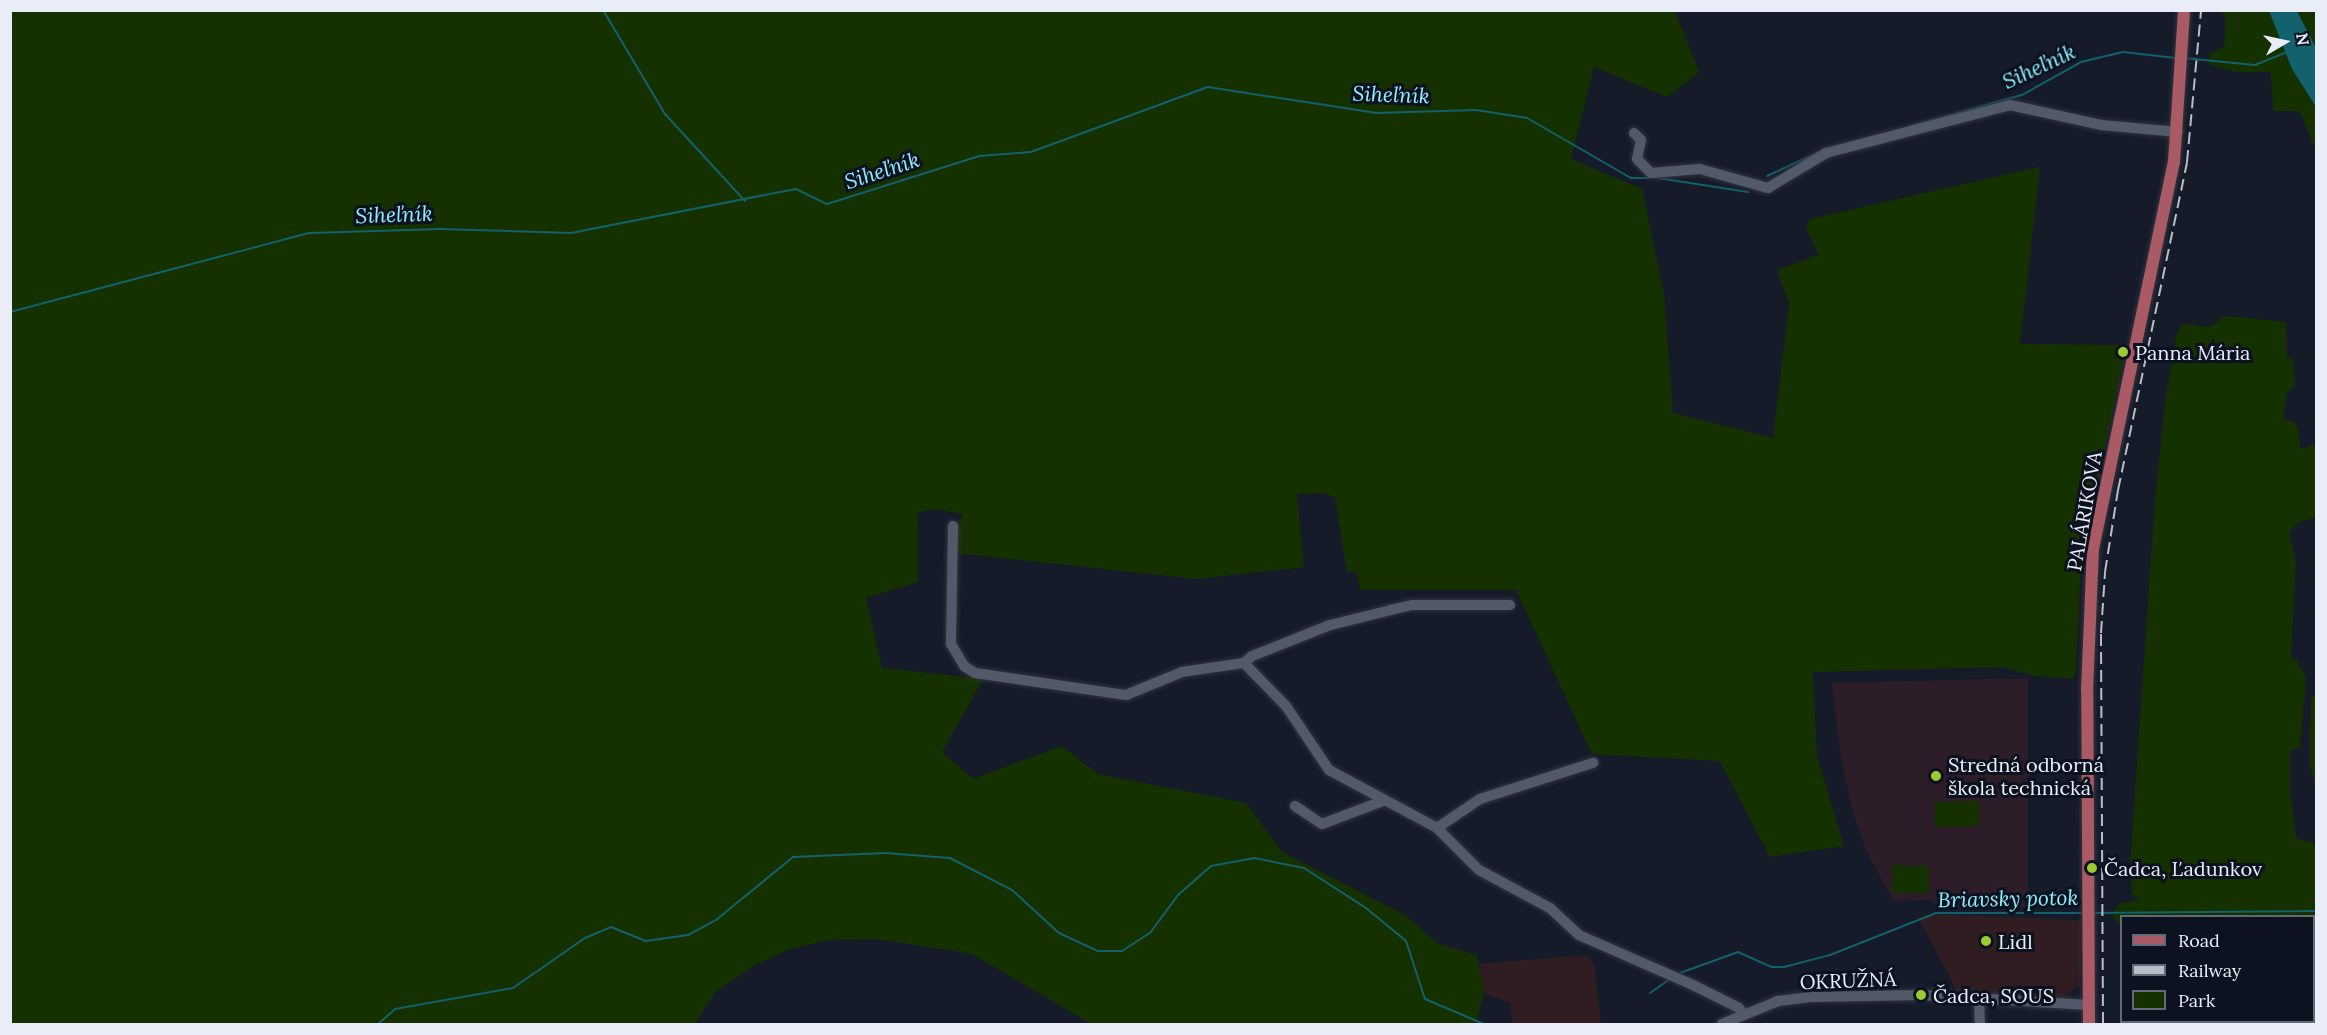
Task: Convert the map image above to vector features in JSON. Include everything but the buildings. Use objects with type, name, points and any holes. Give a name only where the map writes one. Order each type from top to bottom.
[{"type":"main road","name":"PALÁRIKOVA","points":[[2089,1024],[2087,680],[2093,549],[2178,132],[2184,10]]},
{"type":"street","points":[[1634,133],[1641,140],[1637,159],[1651,173],[1700,169],[1768,188],[1826,153],[2010,105],[2101,125],[2178,132]]},
{"type":"street","points":[[953,526],[951,644],[964,666],[975,673],[1125,695],[1182,672],[1244,663],[1252,656],[1330,625],[1390,610],[1412,606],[1510,605]]},
{"type":"street","points":[[1244,663],[1286,706],[1329,770],[1437,828],[1479,870],[1550,908],[1579,935],[1693,985],[1743,1014]]},
{"type":"street","points":[[1437,828],[1480,799],[1593,763]]},
{"type":"street","points":[[1295,806],[1322,824],[1383,801]]},
{"type":"street","name":"OKRUŽNÁ","points":[[1727,1023],[1743,1014],[1778,1001],[1813,996],[1921,995],[2089,1005]]},
{"type":"street","points":[[1979,999],[1980,1024]]},
{"type":"shaded area","name":"Stredná odborná škola technická","points":[[2028,678],[2028,908],[1935,907],[1932,900],[1893,901],[1866,850],[1853,813],[1840,753],[1832,683]]},
{"type":"shaded area","points":[[1936,914],[2077,920],[2081,923],[2080,985],[2063,997],[1958,993],[1919,919]]},
{"type":"shaded area","points":[[1585,955],[1594,963],[1601,1024],[1513,1024],[1510,1003],[1484,993],[1479,964]]},
{"type":"green space","points":[[10,11],[1675,11],[1699,72],[1667,97],[1594,67],[1571,159],[1642,189],[1664,293],[1673,413],[1773,438],[1789,304],[1777,270],[1819,255],[1806,228],[1810,219],[2040,167],[2020,344],[2127,345],[2081,560],[2076,671],[2073,679],[2035,676],[2003,667],[1813,672],[1817,756],[1844,846],[1770,857],[1720,761],[1592,754],[1516,590],[1361,590],[1356,571],[1347,572],[1335,497],[1320,493],[1297,494],[1304,567],[1197,579],[955,553],[957,526],[963,514],[933,509],[918,513],[918,582],[866,598],[882,668],[983,679],[942,752],[973,779],[1062,746],[1098,774],[1246,803],[1282,852],[1405,915],[1438,944],[1477,955],[1484,993],[1476,1024],[1092,1024],[972,954],[877,939],[829,940],[790,949],[757,964],[716,991],[695,1024],[11,1024]]},
{"type":"green space","points":[[2222,11],[2269,11],[2292,69],[2316,107],[2316,152],[2300,111],[2273,111],[2271,72],[2235,72],[2208,64],[2210,53],[2224,47],[2226,21]]},
{"type":"green space","points":[[2297,11],[2316,11],[2316,48],[2305,32]]},
{"type":"green space","points":[[2224,316],[2286,322],[2287,358],[2293,359],[2295,386],[2287,393],[2283,420],[2293,421],[2298,427],[2300,449],[2316,444],[2316,517],[2299,522],[2289,532],[2296,560],[2291,658],[2297,660],[2306,678],[2300,747],[2290,751],[2290,790],[2296,838],[2316,844],[2316,1024],[2298,1024],[2315,1023],[2315,915],[2120,915],[2120,924],[2112,916],[2119,903],[2139,900],[2132,893],[2130,867],[2155,498],[2166,395],[2177,333],[2183,324],[2211,327]]},
{"type":"green space","points":[[2316,688],[2316,788],[2310,766],[2310,733],[2311,700]]},
{"type":"green space","points":[[1979,801],[1979,826],[1935,827],[1935,802]]},
{"type":"green space","points":[[1892,865],[1930,866],[1929,893],[1892,893]]},
{"type":"water","points":[[2269,11],[2297,11],[2316,48],[2316,107],[2292,69]]},
{"type":"waterway","points":[[603,10],[665,114],[745,201]]},
{"type":"waterway","name":"Siheľník","points":[[1911,126],[2022,95],[2081,62],[2123,52],[2176,58]]},
{"type":"waterway","name":"Siheľník","points":[[2184,58],[2255,65],[2287,52]]},
{"type":"waterway","name":"Siheľník","points":[[10,312],[310,233],[440,229],[571,233],[796,189],[827,204],[979,156],[1031,152],[1208,87],[1375,113],[1476,110],[1527,118],[1631,178],[1649,178]]},
{"type":"waterway","name":"Siheľník","points":[[1767,176],[1819,152]]},
{"type":"waterway","name":"Siheľník","points":[[1658,178],[1748,192]]},
{"type":"waterway","name":"Briavsky potok","points":[[378,1024],[395,1009],[513,988],[585,938],[611,927],[646,941],[688,935],[716,920],[793,857],[885,853],[950,858],[1012,890],[1059,933],[1098,951],[1122,951],[1150,933],[1178,895],[1211,866],[1254,858],[1304,868],[1366,908],[1406,941],[1425,999],[1484,1024]]},
{"type":"waterway","name":"Briavsky potok","points":[[2092,913],[2316,911]]},
{"type":"waterway","name":"Briavsky potok","points":[[1677,974],[1738,952],[1772,967],[1784,967],[1830,955],[1936,913],[2083,913]]},
{"type":"waterway","name":"Briavsky potok","points":[[1650,993],[1670,979]]},
{"type":"railway","points":[[2103,1024],[2101,633],[2105,572],[2118,490],[2187,162],[2201,10]]},
{"type":"place","name":"Panna Mária","points":[[2123,352]]},
{"type":"place","name":"Stredná odborná škola technická","points":[[1936,776]]},
{"type":"place","name":"Čadca, Ľadunkov","points":[[2092,868]]},
{"type":"place","name":"Lidl","points":[[1986,941]]},
{"type":"place","name":"Čadca, SOUS","points":[[1921,995]]}]
